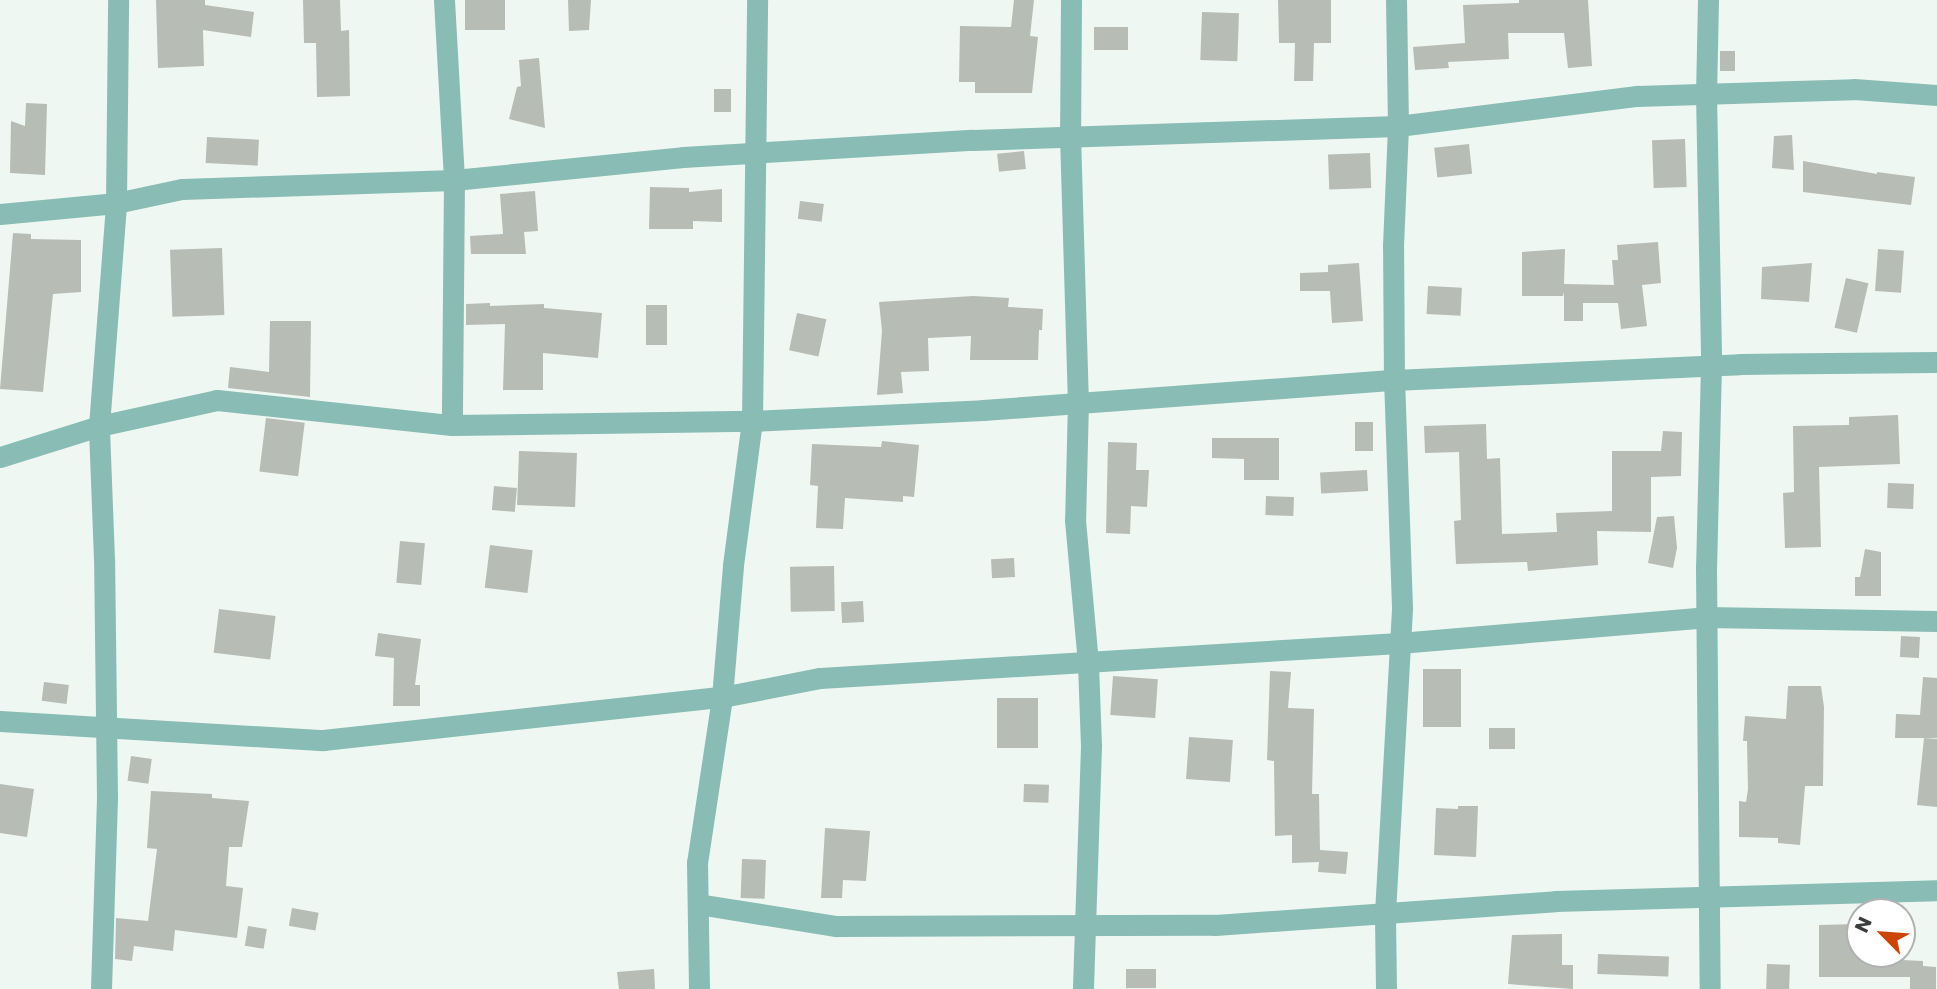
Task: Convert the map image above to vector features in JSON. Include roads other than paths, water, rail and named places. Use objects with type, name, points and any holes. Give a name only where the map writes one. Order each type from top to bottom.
[{"type":"street","points":[[100,989],[106,727],[99,426],[116,203],[118,0]]},
{"type":"street","points":[[444,0],[454,180],[452,425]]},
{"type":"street","points":[[699,989],[697,863],[722,697],[733,565],[752,421],[757,0]]},
{"type":"street","points":[[1071,0],[1070,135],[1078,401],[1075,520],[1088,664],[1091,746],[1083,989]]},
{"type":"street","points":[[1386,989],[1385,913],[1393,811],[1402,607],[1394,380],[1393,246],[1398,126],[1396,0]]},
{"type":"street","points":[[1709,0],[1706,93],[1712,365],[1706,617],[1710,989]]},
{"type":"street","points":[[0,214],[116,203],[182,189],[454,180],[754,153],[1070,135],[1398,126],[1637,96],[1854,89],[1937,95]]},
{"type":"street","points":[[0,457],[99,426],[218,400],[452,425],[752,421],[983,410],[1394,380],[1712,365],[1937,362]]},
{"type":"street","points":[[0,721],[323,740],[722,697],[820,678],[1088,664],[1399,643],[1706,617],[1937,621]]},
{"type":"street","points":[[698,904],[836,926],[1215,925],[1555,901],[1937,890]]}]
